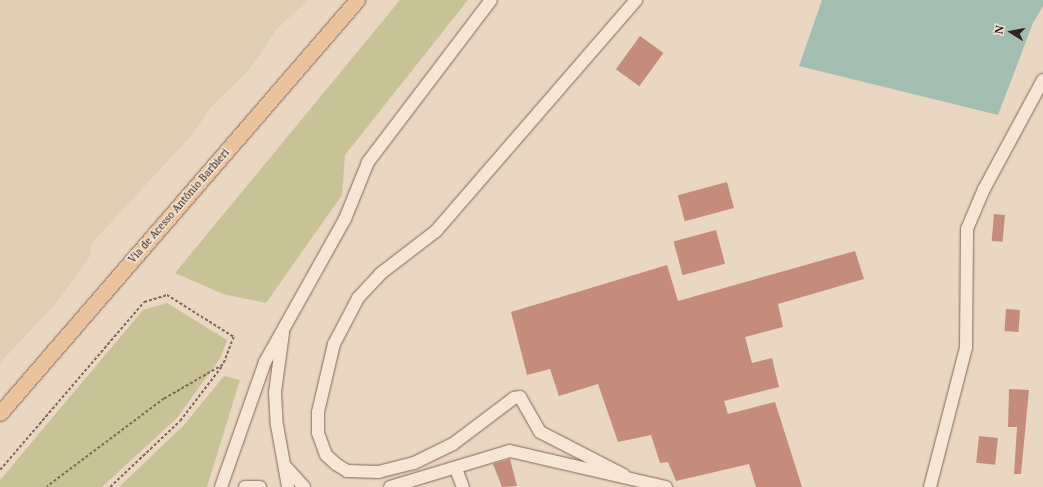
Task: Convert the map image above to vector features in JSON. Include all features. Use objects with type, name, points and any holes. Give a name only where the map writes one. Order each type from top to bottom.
[{"type":"main road","name":"Via de Acesso Antônio Barbieri","points":[[0,413],[357,0]]},
{"type":"street","points":[[221,487],[265,362],[345,219],[368,162],[491,0]]},
{"type":"street","points":[[624,475],[540,432],[520,397],[514,398],[453,444],[414,463],[378,472],[347,471],[326,455],[318,433],[318,412],[334,344],[358,298],[380,274],[436,231],[636,0]]},
{"type":"street","points":[[930,487],[966,348],[967,229],[984,189],[1043,80]]},
{"type":"street","points":[[285,324],[275,392],[288,487]]},
{"type":"street","points":[[390,487],[456,469],[494,453],[510,451],[624,475],[666,487]]},
{"type":"street","points":[[284,464],[304,487]]},
{"type":"street","points":[[456,469],[463,487]]},
{"type":"street","points":[[246,487],[260,487]]},
{"type":"path","points":[[0,470],[144,302],[167,295],[230,333],[234,337],[223,365],[180,421],[110,487]]},
{"type":"path","points":[[47,487],[164,399],[223,365]]},
{"type":"shaded area","points":[[0,0],[308,0],[277,29],[249,70],[212,106],[191,136],[92,243],[90,256],[58,301],[0,363]]},
{"type":"shaded area","points":[[400,0],[468,0],[345,155],[342,195],[266,303],[223,294],[175,273]]},
{"type":"shaded area","points":[[822,0],[1043,0],[1043,6],[1033,23],[998,115],[799,66]]},
{"type":"shaded area","points":[[167,303],[227,340],[221,357],[177,418],[102,487],[0,487],[0,480],[143,310]]},
{"type":"shaded area","points":[[224,376],[240,380],[207,487],[119,487],[184,425]]},
{"type":"building","points":[[640,36],[663,53],[639,86],[616,69]]},
{"type":"building","points":[[727,182],[734,208],[685,221],[678,195]]},
{"type":"building","points":[[994,214],[1005,215],[1003,242],[992,241]]},
{"type":"building","points":[[716,230],[725,264],[683,275],[673,241]]},
{"type":"building","points":[[855,251],[864,279],[778,304],[783,327],[745,337],[752,363],[772,358],[779,387],[724,401],[728,414],[775,402],[802,487],[756,487],[749,464],[676,481],[668,462],[660,463],[651,435],[618,442],[598,384],[559,396],[550,369],[527,375],[511,312],[667,265],[678,301]]},
{"type":"building","points":[[1006,309],[1020,310],[1018,332],[1004,331]]},
{"type":"building","points":[[1009,389],[1029,390],[1021,474],[1014,474],[1017,427],[1008,427]]},
{"type":"building","points":[[979,436],[998,438],[995,465],[976,463]]},
{"type":"building","points":[[510,459],[517,486],[502,487],[493,464]]}]
